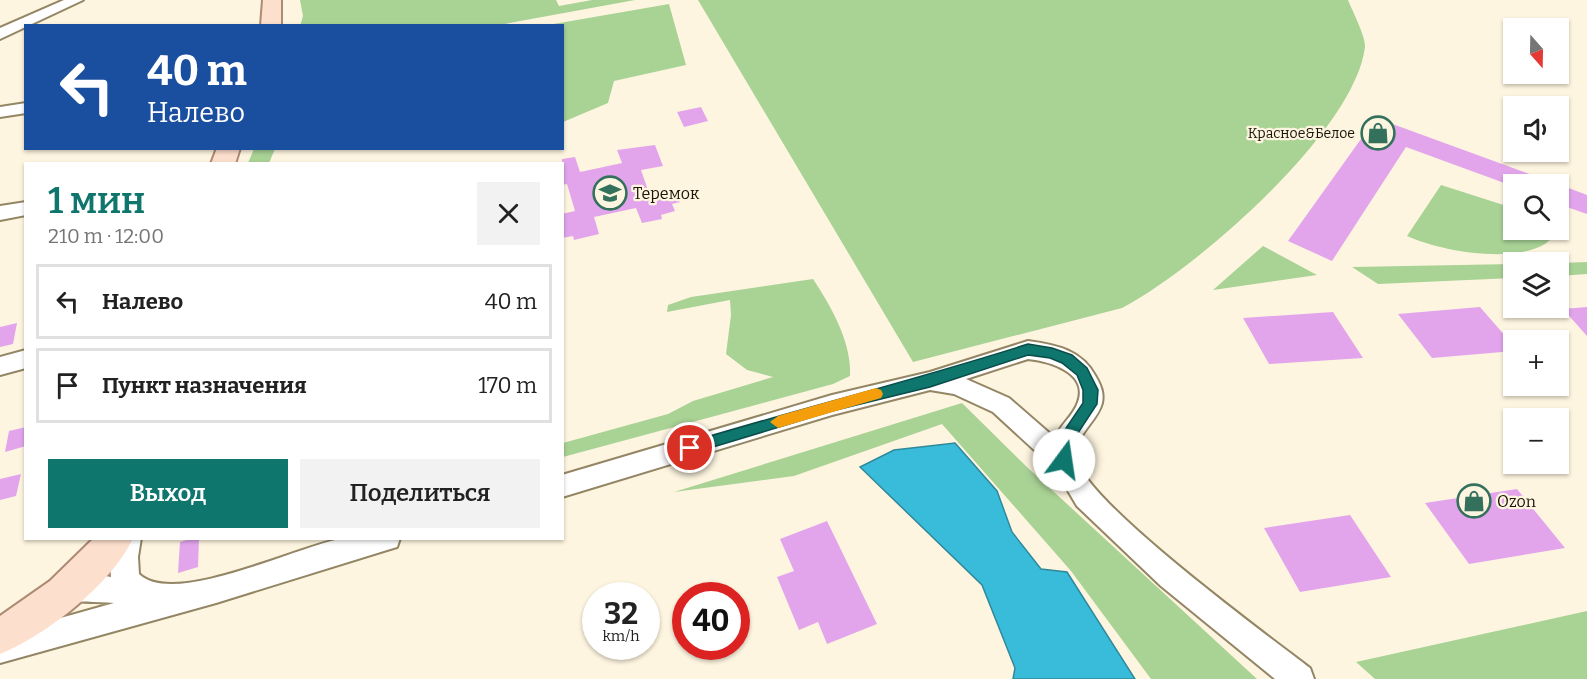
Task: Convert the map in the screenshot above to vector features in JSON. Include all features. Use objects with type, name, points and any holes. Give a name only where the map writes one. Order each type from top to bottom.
[{"type":"main road","points":[[271,24],[272,0]]},
{"type":"main road","points":[[0,636],[61,596],[114,540]]},
{"type":"street","points":[[27,0],[27,22]]},
{"type":"street","points":[[0,34],[76,0]]},
{"type":"street","points":[[0,112],[24,108]]},
{"type":"street","points":[[0,213],[24,208]]},
{"type":"street","points":[[564,485],[832,405],[930,381],[1001,360],[1013,352],[1028,350],[1052,353],[1067,359],[1082,372],[1091,390],[1090,404],[1067,437],[1064,460]]},
{"type":"street","points":[[0,366],[24,360]]},
{"type":"street","points":[[1001,360],[992,373],[992,389],[1008,411],[1064,460],[1086,498],[1171,577],[1299,679]]},
{"type":"street","points":[[930,381],[957,385],[1039,426],[1065,425],[1078,419]]},
{"type":"street","points":[[128,540],[124,557],[125,579],[139,593],[151,596]]},
{"type":"street","points":[[0,649],[380,540]]},
{"type":"street","points":[[78,627],[60,621],[61,596],[108,589],[180,598],[208,591]]},
{"type":"green space","points":[[300,0],[556,0],[559,6],[592,0],[635,0],[504,24],[301,24],[303,16]]},
{"type":"green space","points":[[698,0],[1348,0],[1361,30],[1365,47],[1355,81],[1333,118],[1303,156],[1267,195],[1228,231],[1153,289],[1122,308],[913,362]]},
{"type":"green space","points":[[669,4],[686,65],[614,81],[608,103],[564,122],[564,24],[554,24]]},
{"type":"green space","points":[[254,150],[275,150],[269,162],[248,162]]},
{"type":"green space","points":[[1441,185],[1503,205],[1503,240],[1549,240],[1531,250],[1496,254],[1456,250],[1407,236]]},
{"type":"green space","points":[[1263,246],[1317,275],[1213,290]]},
{"type":"green space","points":[[1587,262],[1587,274],[1569,275],[1569,263]]},
{"type":"green space","points":[[1503,264],[1503,278],[1378,284],[1352,267]]},
{"type":"green space","points":[[813,279],[827,301],[844,338],[850,363],[850,376],[833,384],[564,457],[564,443],[668,414],[693,401],[773,377],[747,370],[726,354],[731,315],[730,300],[667,312],[668,305],[691,297]]},
{"type":"green space","points":[[962,403],[1028,468],[1257,679],[1151,679],[1071,571],[942,424],[794,476],[674,492]]},
{"type":"green space","points":[[1587,611],[1587,679],[1375,679],[1356,662]]},
{"type":"water","points":[[955,443],[997,491],[1012,532],[1041,569],[1067,572],[1135,679],[1013,679],[1015,668],[982,585],[860,467],[894,450]]},
{"type":"building","points":[[701,107],[708,121],[684,127],[677,112]]},
{"type":"building","points":[[1376,118],[1529,174],[1503,174],[1503,183],[1406,147],[1332,261],[1288,241]]},
{"type":"building","name":"Теремок","points":[[655,145],[663,166],[641,170],[650,196],[675,190],[680,202],[672,204],[675,211],[661,215],[662,219],[642,223],[636,208],[594,217],[599,234],[574,240],[573,236],[564,238],[564,214],[575,211],[567,184],[564,185],[562,159],[575,157],[580,172],[622,163],[617,150]]},
{"type":"building","points":[[1569,188],[1587,195],[1587,214],[1569,208]]},
{"type":"building","points":[[1480,307],[1503,333],[1503,352],[1432,358],[1398,314]]},
{"type":"building","points":[[1587,307],[1587,336],[1569,316],[1569,308]]},
{"type":"building","points":[[1333,312],[1363,358],[1269,364],[1243,318]]},
{"type":"building","points":[[17,323],[13,344],[0,347],[0,327]]},
{"type":"building","points":[[24,427],[24,447],[5,452],[9,431]]},
{"type":"building","points":[[21,474],[16,496],[0,500],[0,479]]},
{"type":"building","points":[[1517,489],[1565,548],[1469,564],[1425,503]]},
{"type":"building","points":[[1350,515],[1391,577],[1300,592],[1264,528]]},
{"type":"building","points":[[827,521],[877,624],[827,644],[818,622],[799,630],[777,577],[794,571],[780,539]]},
{"type":"building","points":[[199,540],[198,567],[178,573],[180,542]]},
{"type":"slow traffic","points":[[778,422],[876,394]]},
{"type":"place","name":"Красное&Белое","points":[[1378,133]]},
{"type":"place","name":"Теремок","points":[[610,193]]},
{"type":"place","name":"Ozon","points":[[1474,501]]},
{"type":"route","points":[[690,448],[832,405],[930,381],[1001,360],[1013,352],[1040,350],[1067,359],[1082,372],[1091,390],[1090,404],[1067,437],[1064,460]]}]
